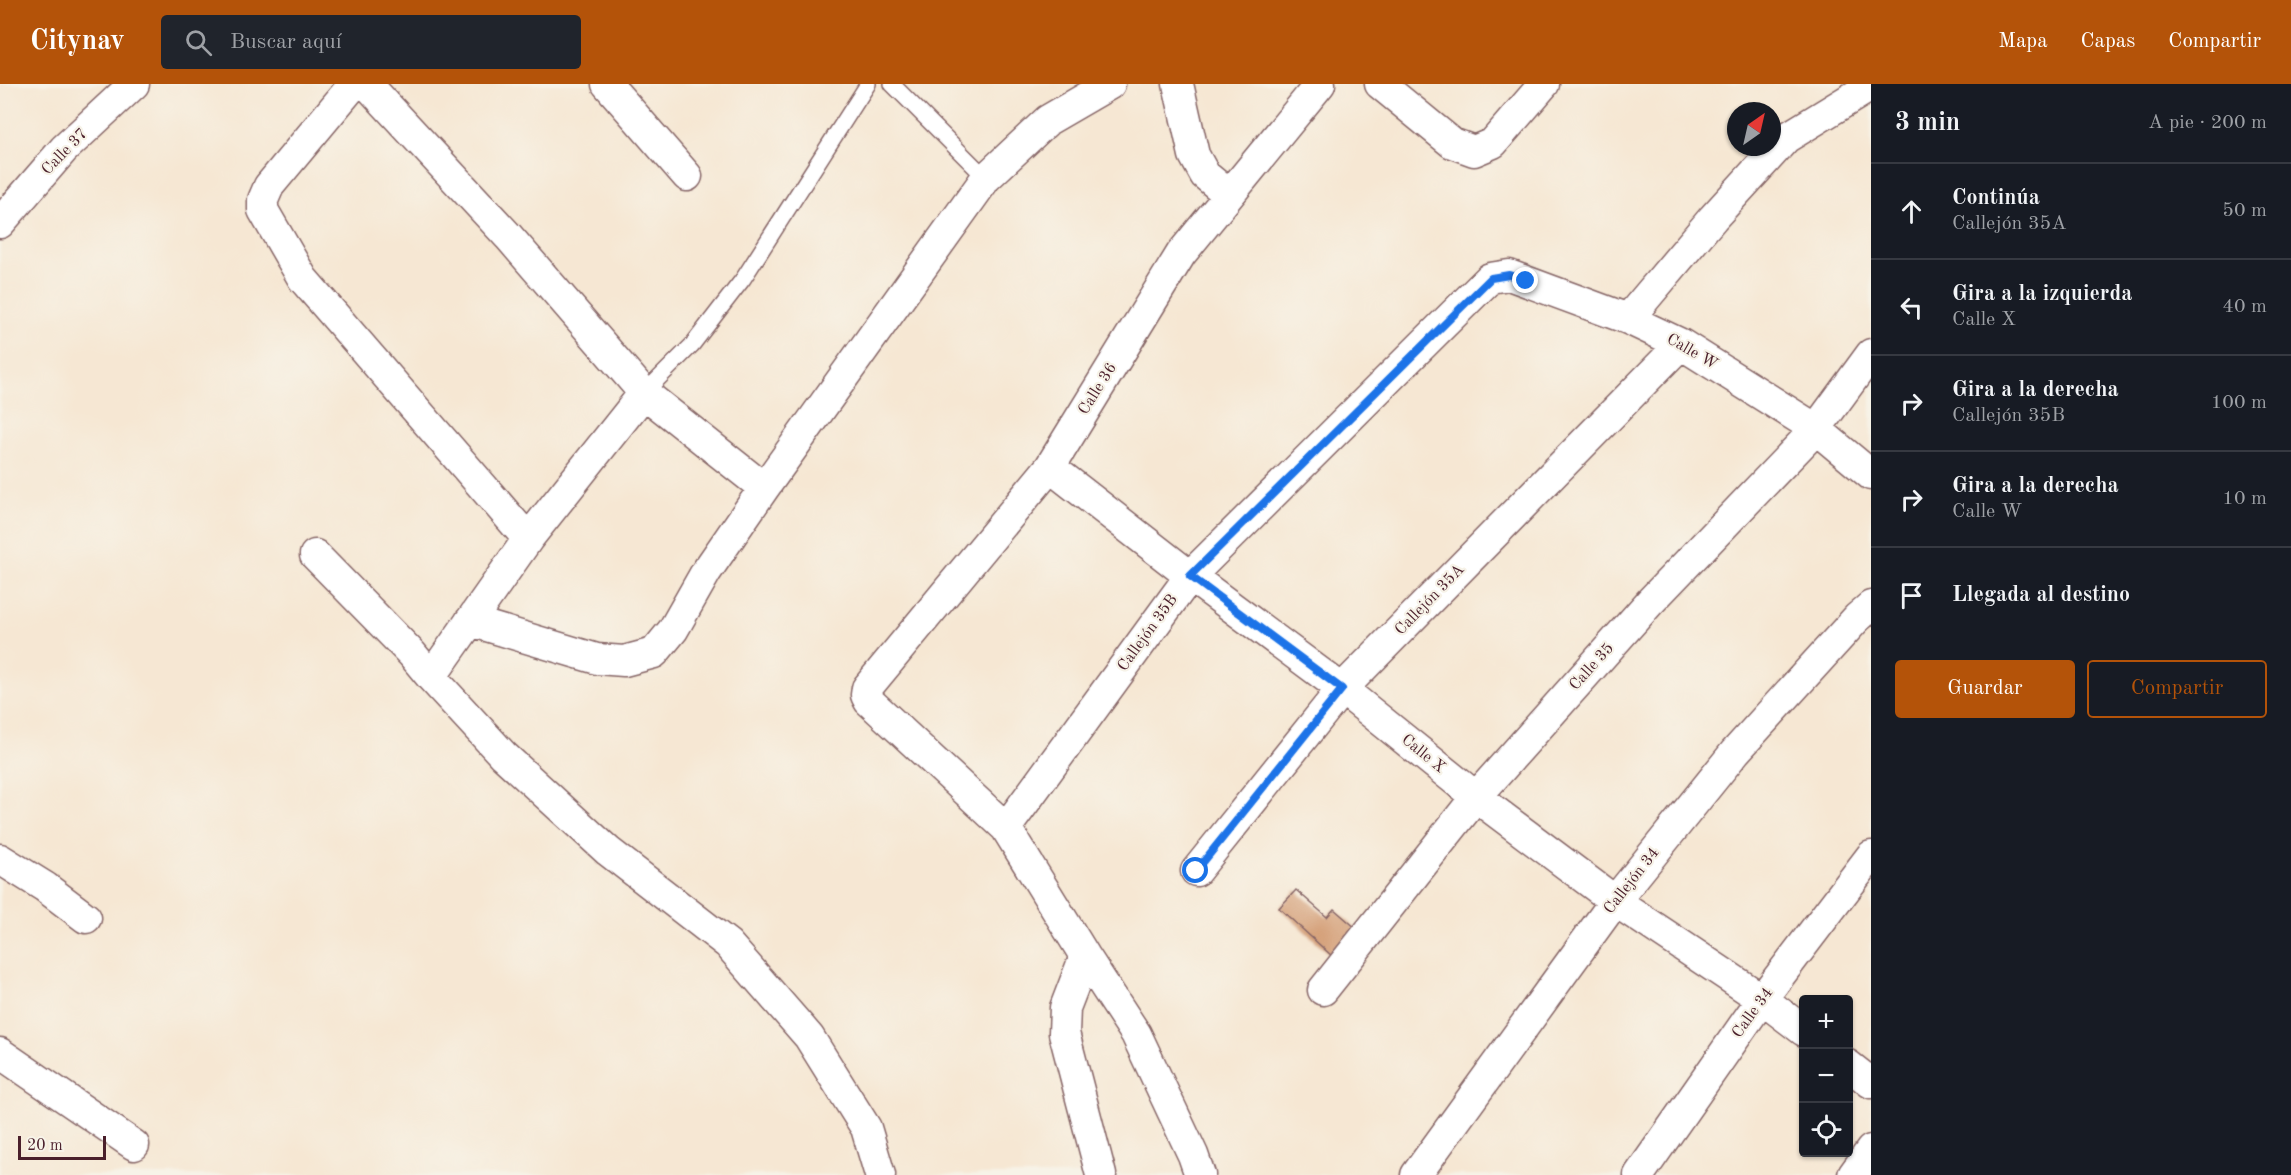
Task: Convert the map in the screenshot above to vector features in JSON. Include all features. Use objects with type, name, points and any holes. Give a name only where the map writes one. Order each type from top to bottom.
[{"type":"street","name":"Calle 37","points":[[0,223],[64,149],[134,84]]},
{"type":"street","points":[[354,84],[269,186],[263,200],[263,210],[303,279],[528,539]]},
{"type":"street","points":[[368,84],[509,237],[644,393],[764,488]]},
{"type":"street","points":[[607,84],[687,176]]},
{"type":"street","points":[[470,621],[597,659],[624,661],[654,653],[673,630],[706,572],[764,488],[986,178],[1048,120],[1110,84]]},
{"type":"street","points":[[1178,84],[1194,155],[1205,175],[1228,194]]},
{"type":"street","name":"Calle 36","points":[[1006,828],[870,701],[866,695],[867,688],[1050,467],[1181,254],[1320,84]]},
{"type":"street","points":[[1380,84],[1452,143],[1474,151],[1493,143],[1544,84]]},
{"type":"street","points":[[1628,319],[1713,218],[1786,138],[1871,86]]},
{"type":"street","name":"Calle W","points":[[1491,278],[1509,275],[1628,319],[1681,344],[1816,429],[1871,475]]},
{"type":"street","name":"Callejón 35B","points":[[1006,828],[1190,576],[1491,278]]},
{"type":"street","name":"Callejón 35A","points":[[1196,871],[1342,689],[1681,344]]},
{"type":"street","name":"Calle 35","points":[[1323,990],[1476,797],[1650,602],[1816,429],[1871,354]]},
{"type":"street","points":[[430,677],[528,539],[644,393]]},
{"type":"street","name":"Calle X","points":[[1050,467],[1190,576],[1342,689],[1476,797],[1615,902],[1762,999],[1799,1028]]},
{"type":"street","points":[[315,555],[412,654],[430,677],[503,755],[608,851],[728,944],[808,1037],[866,1128],[880,1175]]},
{"type":"street","name":"Callejón 34","points":[[1416,1175],[1615,902],[1735,752],[1857,618],[1871,606]]},
{"type":"street","points":[[1006,828],[1136,1034],[1193,1155],[1200,1175]]},
{"type":"street","name":"Calle 34","points":[[1639,1175],[1762,999],[1871,856]]},
{"type":"street","points":[[0,859],[45,887],[86,918]]},
{"type":"street","points":[[1085,956],[1065,1008],[1064,1033],[1101,1175]]},
{"type":"street","points":[[0,1053],[134,1144]]},
{"type":"street","points":[[1853,1069],[1871,1083]]},
{"type":"street","points":[[1853,1175],[1871,1149]]},
{"type":"lane","points":[[644,393],[692,345],[743,279],[868,84]]},
{"type":"lane","points":[[892,84],[986,178]]},
{"type":"building","points":[[1296,890],[1327,917],[1334,909],[1357,929],[1332,956],[1279,908]]},
{"type":"route","points":[[1196,871],[1342,689],[1190,576],[1491,278],[1509,275],[1526,281]]}]
